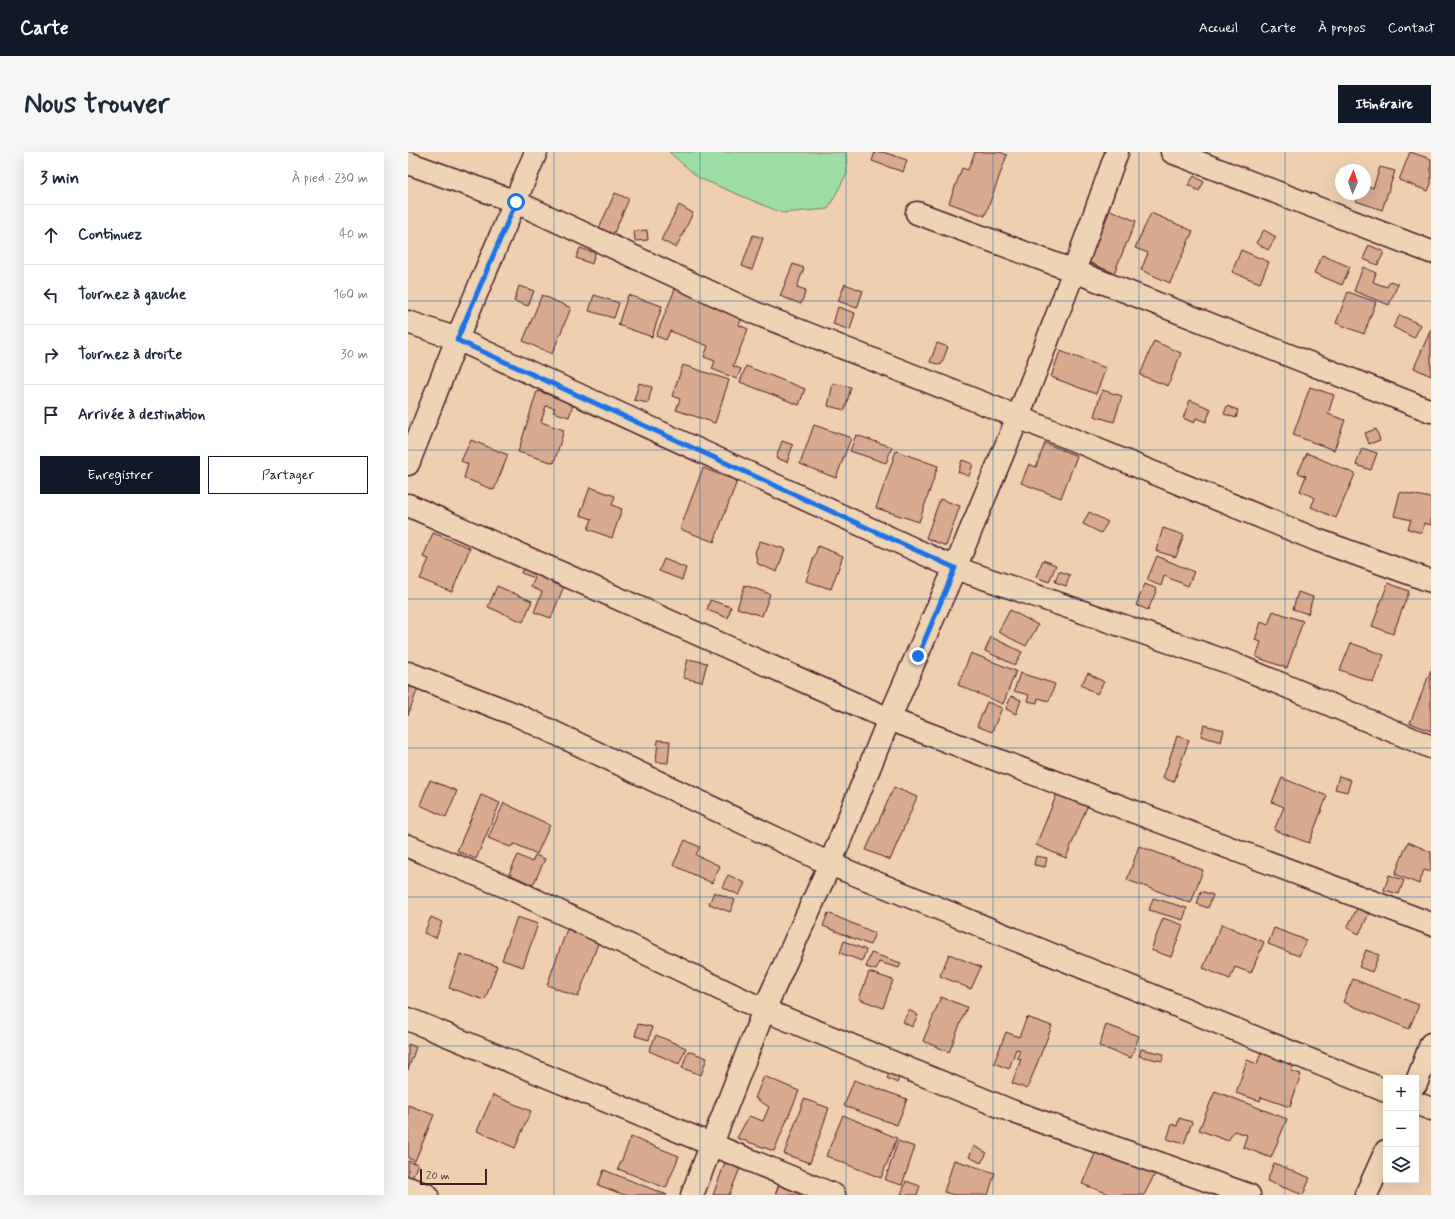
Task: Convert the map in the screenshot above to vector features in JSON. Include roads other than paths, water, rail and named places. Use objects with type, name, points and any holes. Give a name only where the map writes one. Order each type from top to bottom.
[{"type":"street","points":[[408,464],[457,340],[536,152]]},
{"type":"street","points":[[692,1195],[764,1010],[830,864],[889,719],[955,568],[1018,417],[1074,271],[1117,152]]},
{"type":"street","points":[[1172,152],[1431,252]]},
{"type":"street","points":[[408,163],[516,202],[755,313],[1018,417],[1317,540],[1431,581]]},
{"type":"street","points":[[917,212],[1074,271],[1431,411]]},
{"type":"street","points":[[408,322],[457,340],[955,568],[1231,663],[1431,746]]},
{"type":"street","points":[[408,505],[889,719],[1431,924]]},
{"type":"street","points":[[408,673],[517,715],[830,864],[1383,1090]]},
{"type":"street","points":[[408,846],[514,890],[764,1010],[1014,1112],[1250,1195]]},
{"type":"street","points":[[408,1019],[834,1195]]},
{"type":"street","points":[[1419,1076],[1431,1044]]},
{"type":"street","points":[[1419,1104],[1431,1109]]},
{"type":"street","points":[[1366,1195],[1383,1158]]},
{"type":"street","points":[[408,1188],[426,1195]]}]
